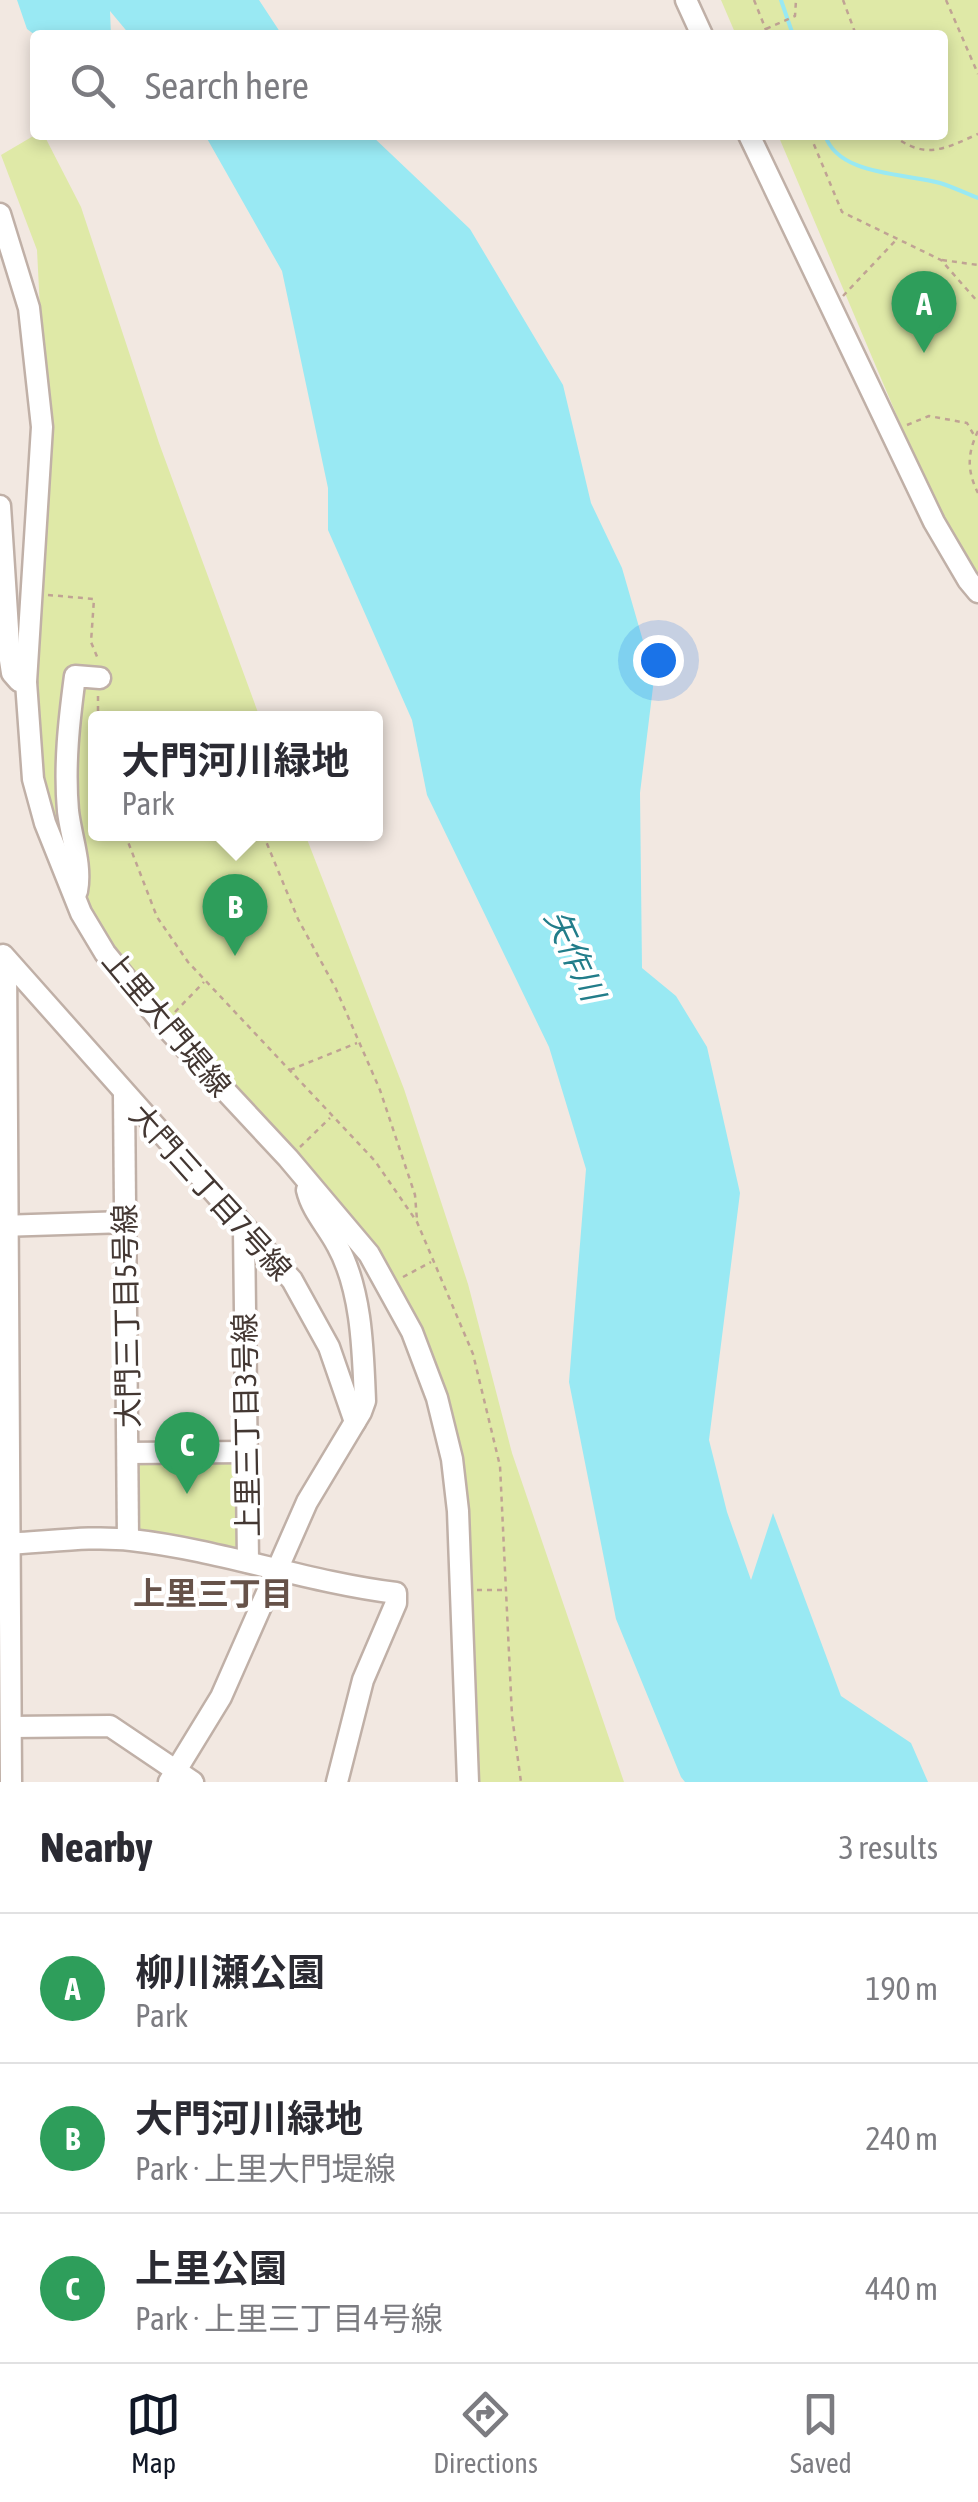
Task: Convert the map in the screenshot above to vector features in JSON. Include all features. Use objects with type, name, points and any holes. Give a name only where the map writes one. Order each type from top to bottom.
[{"type":"street","points":[[686,0],[700,30]]},
{"type":"street","points":[[750,140],[934,522],[978,592]]},
{"type":"street","name":"上里大門堤線","points":[[0,214],[30,308],[42,428],[26,682],[33,779],[45,823],[74,897],[105,953],[369,1254],[412,1332],[437,1398],[452,1459],[458,1511],[468,1782]]},
{"type":"street","points":[[0,506],[10,660],[12,672],[19,681],[26,682]]},
{"type":"street","points":[[74,897],[79,875],[68,814],[68,725],[75,676],[100,678]]},
{"type":"street","points":[[3,955],[5,1544],[11,1782]]},
{"type":"street","name":"大門三丁目7号線","points":[[3,955],[292,1280],[329,1348],[355,1422]]},
{"type":"street","name":"大門三丁目5号線","points":[[124,1094],[128,1539]]},
{"type":"street","points":[[11,1727],[110,1726],[179,1778],[221,1697],[307,1502],[365,1401],[362,1324],[339,1247],[306,1192],[308,1182]]},
{"type":"street","points":[[3,1226],[126,1222]]},
{"type":"street","name":"上里三丁目3号線","points":[[244,1228],[248,1562]]},
{"type":"street","points":[[128,1454],[246,1452]]},
{"type":"street","points":[[5,1544],[128,1539],[248,1562],[352,1588],[396,1593],[396,1603],[363,1680],[336,1782]]},
{"type":"path","points":[[754,0],[766,30]]},
{"type":"path","points":[[770,30],[795,16],[796,0]]},
{"type":"path","points":[[843,0],[854,30]]},
{"type":"path","points":[[946,0],[978,74]]},
{"type":"path","points":[[904,140],[929,151],[939,151],[978,134]]},
{"type":"path","points":[[812,140],[842,212],[941,260],[978,265]]},
{"type":"path","points":[[844,296],[897,239]]},
{"type":"path","points":[[941,260],[978,302]]},
{"type":"path","points":[[922,418],[967,424],[975,437]]},
{"type":"path","points":[[978,431],[968,472],[978,493]]},
{"type":"path","points":[[970,458],[978,452]]},
{"type":"path","points":[[32,593],[94,599],[92,642],[100,665],[98,711]]},
{"type":"path","points":[[265,841],[298,919],[336,990],[399,1142],[415,1195],[417,1222]]},
{"type":"path","points":[[164,1024],[204,982]]},
{"type":"path","points":[[289,1070],[357,1042]]},
{"type":"path","points":[[288,1158],[332,1117]]},
{"type":"path","points":[[388,1285],[433,1261]]},
{"type":"path","points":[[460,1591],[506,1590]]},
{"type":"green space","points":[[721,0],[978,0],[978,587],[963,572],[780,140],[948,140],[948,30],[734,30]]},
{"type":"green space","points":[[30,138],[47,140],[81,207],[159,443],[257,711],[88,711],[88,841],[308,841],[404,1089],[468,1284],[512,1453],[624,1782],[477,1782],[465,1511],[415,1322],[107,940],[55,831],[41,775],[34,692],[37,606],[49,481],[37,250],[1,155]]},
{"type":"green space","points":[[240,1460],[241,1548],[237,1551],[137,1530],[134,1461]]},
{"type":"water","points":[[17,0],[259,0],[279,30],[126,30],[110,11],[111,30],[27,29]]},
{"type":"water","name":"矢作川","points":[[208,140],[376,140],[470,229],[563,385],[591,503],[622,568],[654,679],[640,793],[642,968],[676,996],[707,1047],[740,1193],[709,1440],[727,1512],[751,1580],[773,1513],[841,1696],[911,1743],[928,1782],[685,1782],[681,1777],[616,1619],[569,1382],[586,1169],[549,1047],[427,795],[412,720],[328,530],[328,488],[282,271]]},
{"type":"waterway","points":[[781,0],[791,30]]},
{"type":"waterway","points":[[828,140],[832,148],[858,166],[940,183],[978,198]]},
{"type":"place","name":"柳川瀬公園","points":[[924,353]]},
{"type":"place","name":"大門河川緑地","points":[[235,956]]},
{"type":"place","name":"上里公園","points":[[187,1494]]},
{"type":"district","name":"上里三丁目","points":[[213,1593]]}]
